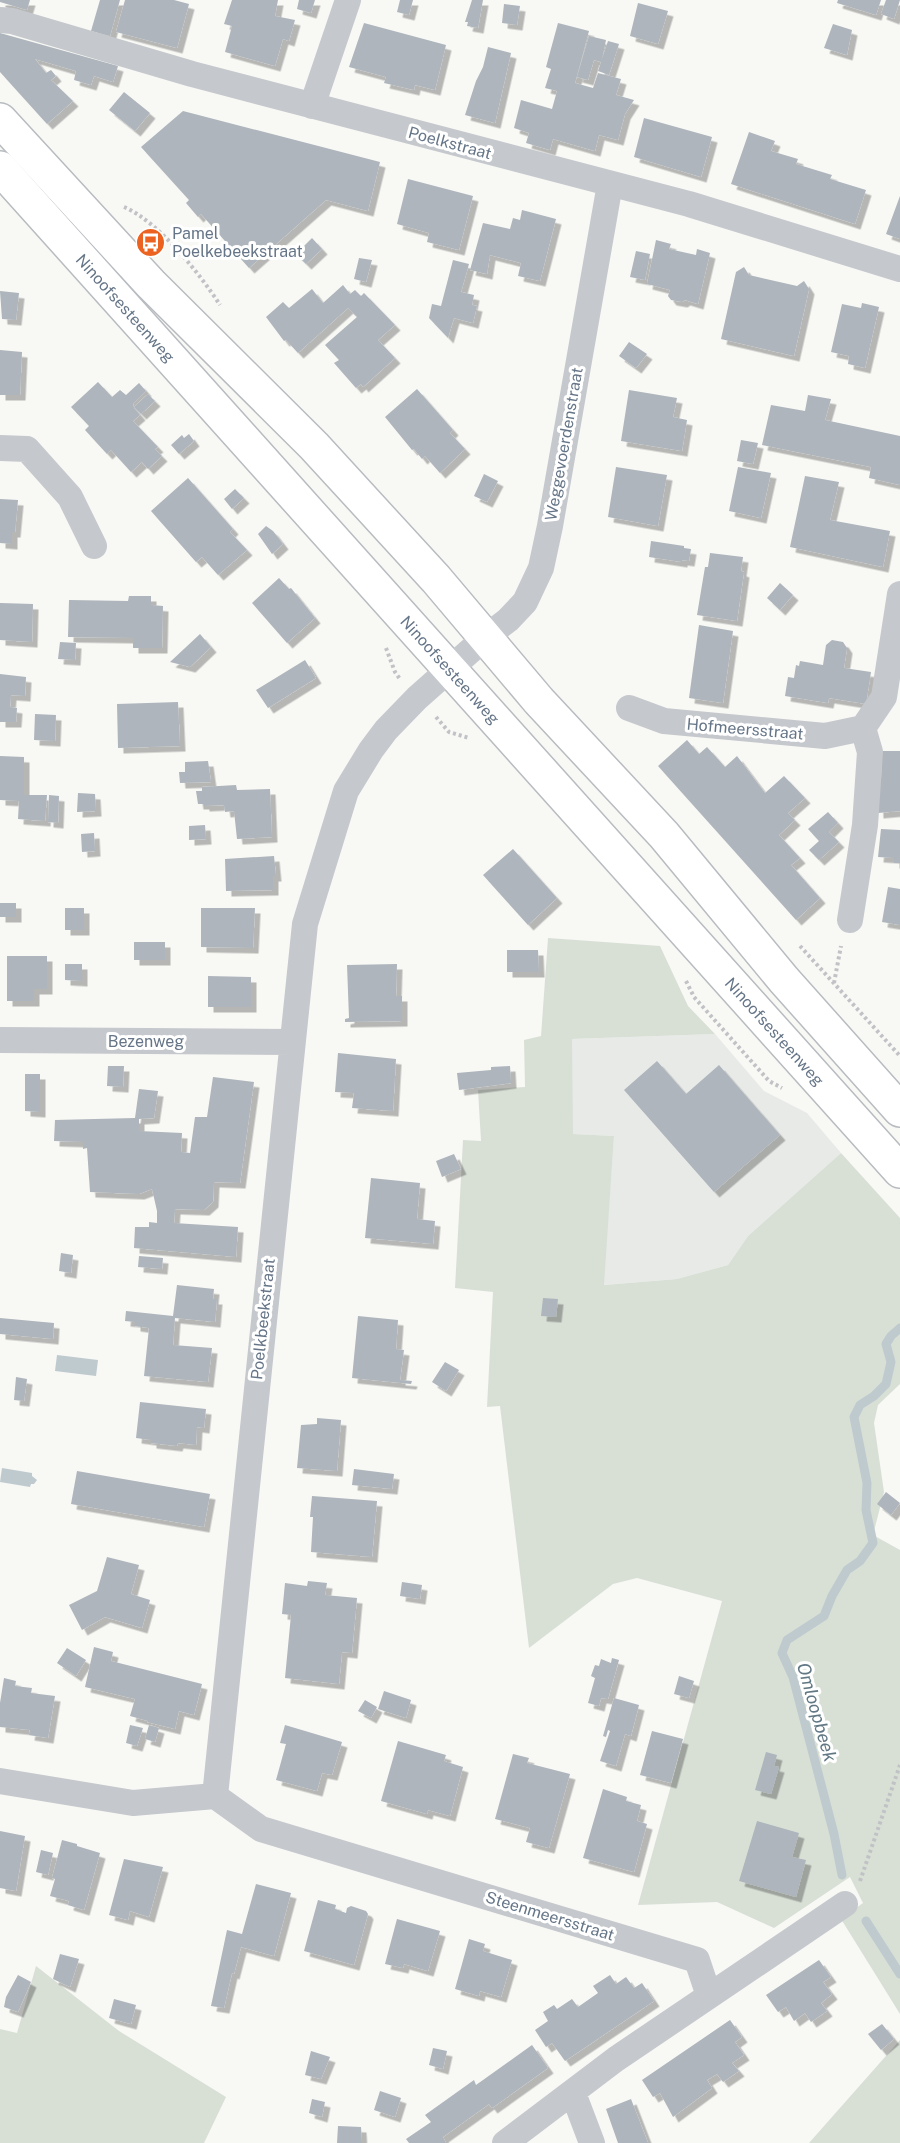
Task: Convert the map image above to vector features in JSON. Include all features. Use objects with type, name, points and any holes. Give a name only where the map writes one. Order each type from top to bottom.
[{"type":"main road","name":"Ninoofsesteenweg","points":[[0,120],[151,284],[314,447],[487,636],[539,700],[663,835],[784,980],[900,1110]]},
{"type":"main road","name":"Ninoofsesteenweg","points":[[0,168],[900,1171]]},
{"type":"street","points":[[312,106],[348,0]]},
{"type":"street","name":"Poelkstraat","points":[[0,20],[12,21],[192,74],[689,204],[900,269]]},
{"type":"street","name":"Weggevoerdenstraat","points":[[450,668],[508,620],[525,602],[541,568],[610,184]]},
{"type":"street","points":[[0,448],[27,449],[70,497],[94,546]]},
{"type":"street","points":[[850,920],[866,814],[870,752],[863,728],[884,697],[900,594]]},
{"type":"street","name":"Poelkbeekstraat","points":[[215,1796],[305,924],[346,791],[386,730],[450,668]]},
{"type":"street","name":"Hofmeersstraat","points":[[629,708],[664,721],[825,736],[863,728]]},
{"type":"street","name":"Bezenweg","points":[[0,1040],[292,1042]]},
{"type":"street","points":[[0,1780],[133,1803],[215,1796]]},
{"type":"street","name":"Steenmeersstraat","points":[[215,1796],[261,1829],[697,1960],[709,1996]]},
{"type":"street","points":[[505,2143],[616,2059],[845,1904]]},
{"type":"street","points":[[573,2093],[592,2143]]},
{"type":"path","points":[[834,984],[844,925],[850,920]]},
{"type":"path","points":[[845,1904],[858,1886],[900,1765]]},
{"type":"shaded area","points":[[548,938],[660,946],[688,1006],[715,1034],[572,1039],[573,1134],[614,1136],[604,1285],[677,1279],[728,1265],[748,1236],[841,1153],[900,1218],[900,1384],[878,1405],[874,1423],[884,1492],[873,1535],[900,1550],[900,2014],[841,1919],[863,1903],[850,1877],[774,1928],[717,1902],[638,1905],[722,1601],[637,1578],[613,1584],[529,1648],[500,1406],[487,1407],[493,1292],[455,1288],[463,1140],[481,1141],[478,1090],[525,1087],[524,1040],[541,1036]]},
{"type":"shaded area","points":[[715,1034],[764,1091],[807,1113],[841,1153],[748,1236],[728,1265],[677,1279],[603,1285],[614,1136],[572,1134],[572,1039]]},
{"type":"shaded area","points":[[57,1355],[98,1360],[96,1376],[55,1371]]},
{"type":"shaded area","points":[[2,1468],[32,1473],[37,1480],[30,1487],[0,1482]]},
{"type":"shaded area","points":[[36,1966],[119,2031],[226,2097],[204,2143],[0,2143],[0,2029],[17,2033]]},
{"type":"shaded area","points":[[900,2040],[900,2143],[809,2143]]},
{"type":"building","points":[[0,0],[30,0],[27,10],[0,2]]},
{"type":"building","points":[[100,0],[120,0],[110,36],[91,31]]},
{"type":"building","points":[[125,0],[174,0],[189,4],[177,48],[116,32]]},
{"type":"building","points":[[232,0],[278,0],[275,16],[295,20],[289,41],[283,39],[275,66],[225,52],[232,26],[224,24]]},
{"type":"building","points":[[299,0],[315,0],[311,13],[297,9]]},
{"type":"building","points":[[400,0],[413,0],[409,15],[397,12]]},
{"type":"building","points":[[472,0],[483,0],[478,28],[467,26],[468,22],[465,22]]},
{"type":"building","points":[[838,0],[881,0],[876,15],[837,3]]},
{"type":"building","points":[[886,0],[900,0],[894,19],[881,14]]},
{"type":"building","points":[[638,3],[668,11],[658,44],[630,36]]},
{"type":"building","points":[[504,4],[520,6],[517,25],[502,23]]},
{"type":"building","points":[[364,23],[446,45],[435,90],[415,85],[414,90],[384,83],[386,77],[349,67]]},
{"type":"building","points":[[558,23],[589,31],[575,83],[593,88],[598,73],[621,79],[616,95],[634,100],[625,114],[618,140],[599,135],[595,151],[553,139],[550,150],[526,143],[529,133],[514,128],[521,100],[552,109],[557,91],[545,88],[551,69],[546,67]]},
{"type":"building","points":[[833,24],[852,30],[847,55],[824,48]]},
{"type":"building","points":[[0,33],[118,66],[113,82],[94,76],[91,85],[74,80],[76,71],[35,59],[46,73],[51,70],[56,76],[51,80],[73,101],[47,124],[0,72]]},
{"type":"building","points":[[589,36],[606,40],[602,59],[608,41],[619,44],[609,75],[598,71],[601,62],[594,60],[588,80],[577,77]]},
{"type":"building","points":[[488,47],[511,53],[495,123],[465,115]]},
{"type":"building","points":[[124,92],[150,113],[135,131],[109,110]]},
{"type":"building","points":[[183,111],[380,162],[368,211],[326,200],[249,268],[201,214],[198,217],[186,203],[189,200],[141,147]]},
{"type":"building","points":[[644,118],[712,137],[701,177],[634,157]]},
{"type":"building","points":[[749,132],[775,141],[771,151],[798,159],[796,164],[832,175],[830,179],[866,190],[855,224],[731,184]]},
{"type":"building","points":[[408,179],[473,196],[459,250],[427,242],[429,233],[397,224]]},
{"type":"building","points":[[900,196],[900,239],[886,234]]},
{"type":"building","points":[[522,210],[556,219],[540,281],[518,276],[521,263],[490,255],[487,274],[470,270],[483,223],[510,229],[513,218],[520,220]]},
{"type":"building","points":[[312,238],[322,249],[306,264],[296,254]]},
{"type":"building","points":[[656,240],[671,244],[669,249],[696,255],[697,249],[710,253],[698,304],[685,300],[682,302],[671,300],[668,296],[670,290],[647,284]]},
{"type":"building","points":[[636,251],[650,254],[645,280],[630,277]]},
{"type":"building","points":[[359,258],[372,260],[366,282],[354,279]]},
{"type":"building","points":[[453,260],[469,264],[461,292],[474,295],[472,305],[477,306],[473,323],[454,318],[448,338],[429,318],[432,304],[441,306]]},
{"type":"building","points":[[744,267],[749,275],[797,286],[804,281],[809,289],[794,356],[721,339],[736,272]]},
{"type":"building","points":[[343,285],[350,294],[355,290],[361,296],[364,293],[395,325],[378,340],[395,358],[363,387],[361,384],[356,388],[334,363],[339,360],[325,345],[357,317],[348,308],[298,353],[286,340],[284,341],[266,317],[283,302],[289,308],[312,289],[323,303]]},
{"type":"building","points":[[0,291],[19,293],[16,320],[2,319]]},
{"type":"building","points":[[862,303],[879,307],[865,368],[848,364],[849,356],[831,352],[842,304],[861,308]]},
{"type":"building","points":[[629,342],[647,354],[636,368],[619,356]]},
{"type":"building","points":[[0,350],[22,352],[20,395],[0,395]]},
{"type":"building","points":[[98,382],[112,397],[120,390],[126,395],[139,383],[146,391],[133,404],[140,415],[133,421],[158,447],[155,449],[162,456],[148,469],[142,462],[131,472],[111,450],[107,454],[85,430],[89,426],[71,407]]},
{"type":"building","points":[[417,389],[453,430],[450,433],[465,449],[440,473],[425,456],[422,459],[414,449],[412,450],[385,417]]},
{"type":"building","points":[[629,390],[677,398],[673,417],[687,420],[682,451],[621,441]]},
{"type":"building","points":[[148,394],[155,401],[141,414],[134,407]]},
{"type":"building","points":[[808,395],[831,399],[825,420],[900,436],[900,485],[869,478],[871,467],[762,445],[771,405],[805,411]]},
{"type":"building","points":[[189,434],[194,441],[179,454],[171,445],[182,435],[184,438]]},
{"type":"building","points":[[741,440],[758,443],[753,464],[737,461]]},
{"type":"building","points":[[616,467],[667,475],[658,526],[608,517]]},
{"type":"building","points":[[738,467],[771,473],[761,518],[729,511]]},
{"type":"building","points":[[484,474],[498,481],[487,502],[474,496]]},
{"type":"building","points":[[805,476],[839,482],[830,520],[890,531],[883,567],[790,547]]},
{"type":"building","points":[[188,478],[233,529],[230,532],[247,550],[218,575],[202,557],[196,562],[151,511]]},
{"type":"building","points":[[235,489],[244,498],[232,509],[224,499]]},
{"type":"building","points":[[0,499],[18,500],[12,544],[0,543]]},
{"type":"building","points":[[266,526],[283,544],[272,554],[258,534]]},
{"type":"building","points":[[651,541],[691,549],[689,561],[649,557]]},
{"type":"building","points":[[710,553],[743,557],[741,571],[744,572],[737,621],[697,615],[705,567],[708,567]]},
{"type":"building","points":[[279,578],[289,589],[291,588],[315,618],[287,643],[252,603]]},
{"type":"building","points":[[780,583],[793,595],[780,610],[767,598]]},
{"type":"building","points":[[129,596],[151,596],[151,605],[163,606],[162,648],[133,648],[133,638],[68,637],[69,600],[128,601]]},
{"type":"building","points":[[0,603],[33,604],[32,642],[0,640]]},
{"type":"building","points":[[699,625],[733,631],[723,703],[689,698]]},
{"type":"building","points":[[200,634],[211,647],[190,667],[170,662]]},
{"type":"building","points":[[832,640],[843,642],[847,648],[844,668],[871,672],[866,704],[829,698],[828,703],[785,696],[788,677],[794,678],[796,665],[799,666],[800,661],[823,665],[826,645]]},
{"type":"building","points":[[60,642],[76,643],[75,660],[58,659]]},
{"type":"building","points":[[305,660],[316,678],[268,708],[256,690]]},
{"type":"building","points":[[0,674],[26,677],[25,696],[11,695],[10,707],[17,708],[16,722],[0,722]]},
{"type":"building","points":[[178,702],[180,746],[118,748],[117,704]]},
{"type":"building","points":[[35,714],[56,715],[55,741],[34,740]]},
{"type":"building","points":[[687,740],[699,754],[707,747],[725,767],[737,756],[765,793],[784,776],[805,798],[788,813],[795,820],[779,835],[800,858],[791,865],[820,898],[796,920],[658,766]]},
{"type":"building","points":[[882,751],[900,751],[900,811],[878,813],[877,779],[881,779]]},
{"type":"building","points":[[0,756],[24,757],[24,795],[47,795],[45,821],[18,819],[19,801],[0,800]]},
{"type":"building","points":[[208,761],[211,782],[180,783],[179,772],[185,772],[185,762]]},
{"type":"building","points":[[236,785],[237,790],[270,789],[272,837],[237,839],[234,811],[225,812],[224,805],[198,804],[196,791],[202,791],[202,787]]},
{"type":"building","points":[[78,793],[95,794],[96,811],[77,812]]},
{"type":"building","points":[[49,795],[59,796],[58,823],[48,822]]},
{"type":"building","points":[[828,812],[838,823],[829,832],[839,842],[819,860],[809,850],[819,841],[808,829]]},
{"type":"building","points":[[205,825],[206,839],[189,840],[189,826]]},
{"type":"building","points":[[881,829],[900,830],[900,863],[894,863],[894,858],[878,857]]},
{"type":"building","points":[[94,833],[95,851],[82,852],[81,834]]},
{"type":"building","points":[[513,849],[557,898],[528,925],[483,875]]},
{"type":"building","points":[[274,856],[276,876],[273,876],[273,890],[226,891],[225,859]]},
{"type":"building","points":[[888,887],[900,889],[900,925],[882,922]]},
{"type":"building","points":[[0,903],[16,903],[16,917],[0,917]]},
{"type":"building","points":[[65,908],[84,908],[84,930],[65,930]]},
{"type":"building","points":[[201,908],[255,908],[253,948],[201,947]]},
{"type":"building","points":[[134,942],[165,942],[165,960],[134,960]]},
{"type":"building","points":[[507,950],[538,950],[539,972],[507,972]]},
{"type":"building","points":[[7,956],[47,956],[47,989],[34,989],[34,1001],[7,1001]]},
{"type":"building","points":[[65,964],[82,964],[82,981],[65,980]]},
{"type":"building","points":[[397,964],[396,996],[402,996],[402,1021],[345,1022],[345,1019],[349,1018],[347,965]]},
{"type":"building","points":[[208,976],[251,977],[251,1007],[208,1007]]},
{"type":"building","points":[[338,1053],[396,1059],[393,1111],[352,1108],[354,1093],[335,1092]]},
{"type":"building","points":[[657,1061],[686,1094],[719,1065],[780,1135],[714,1192],[624,1090]]},
{"type":"building","points":[[108,1066],[124,1066],[123,1087],[107,1086]]},
{"type":"building","points":[[510,1066],[511,1083],[459,1090],[457,1073]]},
{"type":"building","points":[[25,1074],[40,1074],[40,1112],[25,1111]]},
{"type":"building","points":[[213,1077],[254,1082],[240,1183],[214,1182],[213,1202],[204,1210],[175,1209],[174,1223],[238,1227],[236,1257],[134,1248],[135,1227],[149,1227],[149,1222],[157,1223],[152,1189],[139,1194],[90,1192],[87,1148],[83,1149],[83,1142],[54,1141],[55,1120],[135,1118],[139,1089],[158,1091],[154,1118],[139,1119],[139,1131],[182,1133],[181,1152],[190,1153],[195,1117],[207,1117]]},
{"type":"building","points":[[454,1154],[461,1169],[442,1177],[436,1161]]},
{"type":"building","points":[[371,1178],[420,1183],[417,1219],[435,1221],[433,1244],[365,1238]]},
{"type":"building","points":[[61,1253],[73,1255],[71,1273],[59,1271]]},
{"type":"building","points":[[139,1256],[163,1258],[162,1269],[138,1267]]},
{"type":"building","points":[[177,1285],[214,1289],[213,1299],[217,1299],[215,1322],[175,1318],[173,1345],[212,1348],[208,1382],[144,1376],[149,1328],[135,1326],[135,1322],[125,1321],[126,1311],[173,1316]]},
{"type":"building","points":[[543,1298],[558,1299],[556,1317],[541,1316]]},
{"type":"building","points":[[358,1316],[398,1320],[396,1349],[404,1350],[400,1380],[412,1381],[411,1384],[352,1378]]},
{"type":"building","points":[[0,1318],[54,1323],[53,1339],[0,1334]]},
{"type":"building","points":[[445,1362],[459,1370],[446,1391],[432,1382]]},
{"type":"building","points":[[16,1377],[27,1379],[24,1401],[14,1400]]},
{"type":"building","points":[[140,1402],[206,1409],[204,1428],[197,1427],[196,1445],[178,1443],[177,1446],[151,1443],[151,1440],[136,1438]]},
{"type":"building","points":[[317,1418],[341,1420],[337,1471],[297,1468],[301,1425],[317,1424]]},
{"type":"building","points":[[354,1469],[394,1474],[392,1489],[352,1485]]},
{"type":"building","points":[[77,1471],[210,1494],[204,1527],[71,1504]]},
{"type":"building","points":[[886,1492],[900,1503],[891,1515],[877,1504]]},
{"type":"building","points":[[312,1496],[377,1501],[372,1557],[311,1552]]},
{"type":"building","points":[[107,1557],[139,1565],[131,1594],[150,1600],[142,1628],[105,1617],[82,1630],[69,1605],[97,1591]]},
{"type":"building","points":[[308,1581],[327,1583],[325,1595],[357,1598],[352,1653],[342,1652],[339,1684],[285,1678],[291,1615],[282,1614],[285,1583],[307,1586]]},
{"type":"building","points":[[402,1582],[422,1585],[420,1599],[400,1596]]},
{"type":"building","points":[[94,1647],[113,1652],[111,1661],[202,1684],[194,1715],[179,1711],[175,1729],[147,1722],[130,1716],[135,1699],[85,1687]]},
{"type":"building","points":[[67,1648],[86,1660],[76,1676],[57,1663]]},
{"type":"building","points":[[612,1658],[619,1660],[608,1699],[601,1698],[599,1706],[588,1703],[595,1678],[591,1676],[595,1665],[599,1666],[601,1659],[611,1663]]},
{"type":"building","points":[[679,1676],[694,1681],[689,1698],[674,1694]]},
{"type":"building","points":[[4,1678],[16,1681],[15,1686],[32,1688],[31,1693],[55,1696],[48,1738],[29,1735],[30,1730],[0,1727],[0,1703]]},
{"type":"building","points":[[384,1691],[411,1700],[406,1718],[378,1709]]},
{"type":"building","points":[[614,1698],[639,1705],[631,1736],[625,1734],[616,1766],[600,1761],[610,1731],[608,1730],[606,1737],[603,1736]]},
{"type":"building","points":[[365,1700],[377,1707],[371,1718],[358,1711]]},
{"type":"building","points":[[130,1725],[143,1728],[137,1746],[126,1743]]},
{"type":"building","points":[[149,1725],[159,1728],[155,1742],[145,1739]]},
{"type":"building","points":[[285,1725],[342,1742],[332,1775],[322,1773],[317,1791],[276,1780],[286,1744],[280,1743]]},
{"type":"building","points":[[652,1731],[683,1739],[671,1783],[640,1775]]},
{"type":"building","points":[[398,1741],[446,1755],[444,1761],[463,1767],[450,1816],[428,1810],[427,1814],[381,1801]]},
{"type":"building","points":[[766,1752],[777,1755],[774,1766],[779,1767],[771,1794],[755,1790]]},
{"type":"building","points":[[513,1754],[529,1758],[527,1763],[570,1774],[549,1848],[526,1842],[530,1828],[495,1819]]},
{"type":"building","points":[[603,1789],[627,1797],[626,1801],[641,1805],[637,1821],[647,1824],[634,1872],[583,1858]]},
{"type":"building","points":[[757,1821],[799,1833],[792,1857],[806,1860],[796,1897],[739,1881]]},
{"type":"building","points":[[0,1831],[25,1836],[16,1891],[0,1888]]},
{"type":"building","points":[[62,1840],[100,1853],[84,1910],[68,1905],[69,1901],[50,1896],[55,1879],[52,1878]]},
{"type":"building","points":[[41,1850],[53,1853],[48,1875],[36,1872]]},
{"type":"building","points":[[124,1859],[163,1867],[149,1917],[130,1911],[128,1920],[109,1915]]},
{"type":"building","points":[[256,1884],[291,1893],[274,1956],[241,1947],[224,2008],[211,2006],[227,1930],[242,1934]]},
{"type":"building","points":[[318,1900],[336,1905],[335,1909],[346,1913],[347,1908],[351,1906],[366,1911],[368,1914],[354,1965],[304,1951]]},
{"type":"building","points":[[397,1919],[440,1931],[428,1971],[404,1964],[403,1968],[385,1964]]},
{"type":"building","points":[[469,1939],[485,1944],[483,1951],[512,1960],[501,1997],[480,1991],[479,1996],[455,1989]]},
{"type":"building","points":[[60,1954],[79,1959],[70,1987],[53,1979]]},
{"type":"building","points":[[819,1960],[831,1977],[823,1982],[832,1994],[821,2003],[827,2011],[811,2022],[805,2013],[794,2021],[786,2007],[778,2012],[766,1995]]},
{"type":"building","points":[[18,1975],[31,1982],[18,2012],[4,2007],[6,1997]]},
{"type":"building","points":[[610,1975],[616,1984],[626,1977],[634,1988],[642,1983],[654,2001],[565,2061],[552,2043],[546,2047],[535,2030],[548,2021],[543,2012],[554,2005],[557,2009],[572,1999],[578,2007],[598,1993],[593,1986]]},
{"type":"building","points":[[114,1999],[136,2005],[131,2024],[109,2018]]},
{"type":"building","points":[[730,2020],[742,2037],[735,2042],[744,2055],[732,2063],[739,2071],[723,2082],[717,2074],[707,2080],[712,2088],[673,2117],[660,2093],[653,2097],[642,2080]]},
{"type":"building","points":[[882,2024],[894,2039],[881,2050],[868,2034]]},
{"type":"building","points":[[532,2045],[548,2068],[492,2108],[489,2104],[443,2137],[446,2143],[409,2143],[406,2139],[431,2122],[425,2115],[474,2080],[476,2085]]},
{"type":"building","points":[[433,2048],[447,2051],[443,2069],[429,2065]]},
{"type":"building","points":[[311,2051],[330,2057],[321,2079],[305,2075]]},
{"type":"building","points":[[380,2091],[401,2098],[395,2117],[374,2110]]},
{"type":"building","points":[[312,2099],[325,2102],[322,2117],[309,2113]]},
{"type":"building","points":[[631,2099],[648,2143],[618,2143],[606,2109]]},
{"type":"building","points":[[338,2126],[361,2127],[362,2143],[337,2143]]},
{"type":"waterway","name":"Omloopbeek","points":[[842,1875],[834,1834],[793,1677],[782,1653],[787,1640],[824,1616],[847,1570],[860,1561],[873,1543],[866,1510],[867,1483],[854,1417],[860,1405],[886,1384],[891,1362],[886,1344],[900,1328]]},
{"type":"waterway","name":"Omloopbeek","points":[[866,1921],[900,1974]]},
{"type":"place","name":"Pamel Poelkebeekstraat","points":[[151,242]]}]
